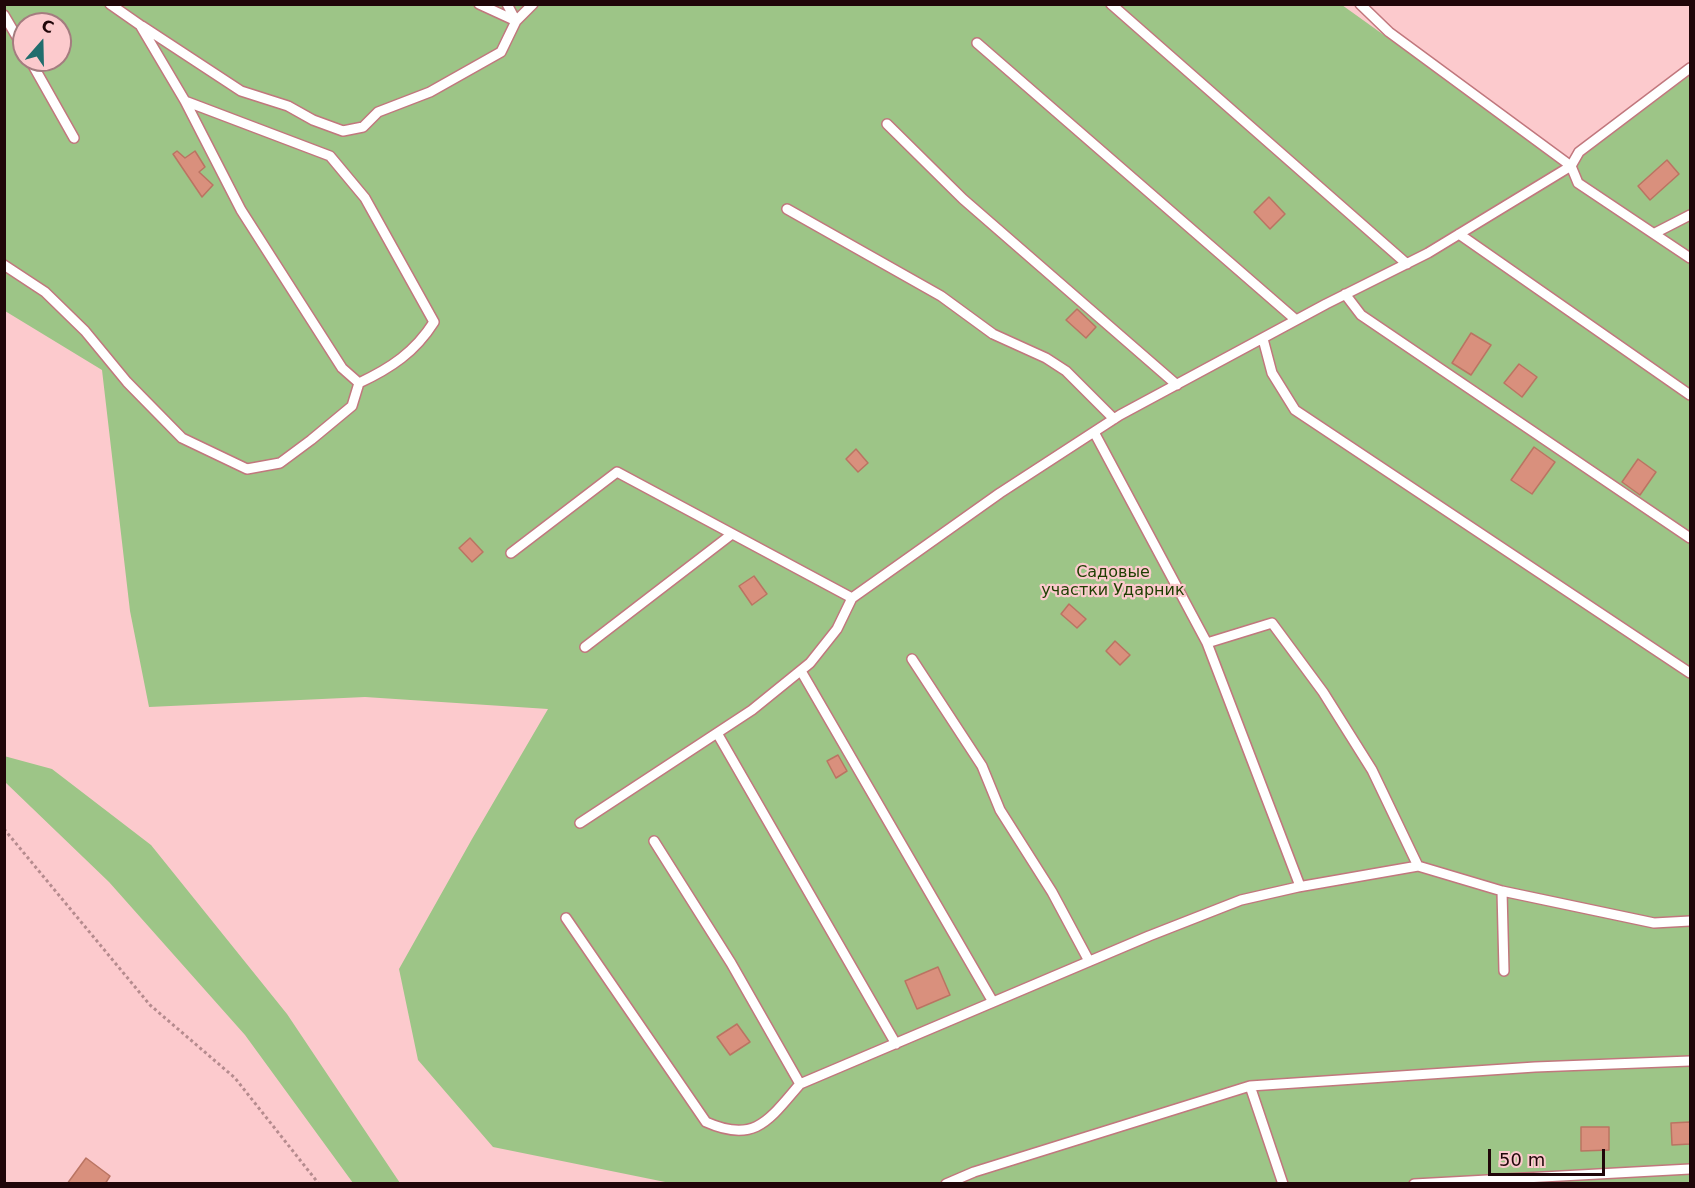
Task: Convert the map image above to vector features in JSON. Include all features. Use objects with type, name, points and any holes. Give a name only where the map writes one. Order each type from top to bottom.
[{"type":"lane","points":[[110,4],[241,91],[288,106],[313,120],[343,131],[363,127],[378,112],[430,92],[454,77],[483,65],[501,52],[516,21],[533,4]]},
{"type":"lane","points":[[479,4],[516,21]]},
{"type":"lane","points":[[507,4],[516,21]]},
{"type":"lane","points":[[1111,4],[1407,264]]},
{"type":"lane","points":[[1360,4],[1389,32],[1571,166],[1578,183],[1690,258]]},
{"type":"lane","points":[[4,15],[12,29]]},
{"type":"lane","points":[[140,25],[185,101],[241,210],[342,368],[359,383]]},
{"type":"lane","points":[[977,43],[1296,320]]},
{"type":"lane","points":[[580,823],[752,710],[801,671],[837,629],[852,598],[1000,493],[1114,419],[1345,294],[1407,264],[1571,166],[1580,152],[1690,68]]},
{"type":"lane","points":[[37,72],[74,138]]},
{"type":"lane","points":[[4,265],[45,292],[85,331],[127,382],[182,438],[247,469],[280,463],[352,406],[359,383],[381,373],[420,344],[434,322],[365,198],[330,156],[185,101]]},
{"type":"lane","points":[[887,124],[963,199],[1177,385]]},
{"type":"lane","points":[[787,209],[941,297],[993,334],[1046,358],[1066,371],[1114,419]]},
{"type":"lane","points":[[1655,233],[1690,215]]},
{"type":"lane","points":[[1459,234],[1690,394]]},
{"type":"lane","points":[[1345,294],[1361,315],[1690,538]]},
{"type":"lane","points":[[1263,339],[1272,373],[1294,410],[1690,673]]},
{"type":"lane","points":[[1094,432],[1207,643],[1300,886]]},
{"type":"lane","points":[[511,553],[617,472],[852,598]]},
{"type":"lane","points":[[585,648],[732,534]]},
{"type":"lane","points":[[1207,643],[1272,623],[1323,692],[1372,770],[1418,866]]},
{"type":"lane","points":[[912,659],[982,765],[1000,810],[1052,892],[1089,961]]},
{"type":"lane","points":[[801,671],[993,1002]]},
{"type":"lane","points":[[717,733],[896,1044]]},
{"type":"lane","points":[[654,841],[731,963],[800,1084]]},
{"type":"lane","points":[[566,918],[706,1122],[726,1131],[752,1130],[779,1108],[800,1084],[1089,961],[1241,900],[1300,886],[1418,866],[1502,891],[1654,923],[1690,921]]},
{"type":"lane","points":[[1502,891],[1504,971]]},
{"type":"lane","points":[[946,1184],[974,1172],[1250,1086],[1535,1067],[1690,1061]]},
{"type":"lane","points":[[1250,1086],[1283,1183]]},
{"type":"lane","points":[[1414,1184],[1690,1169]]},
{"type":"path","points":[[4,830],[150,1005],[235,1078],[319,1184]]},
{"type":"green space","name":"Садовые участки Ударник","points":[[4,5],[1342,5],[1568,167],[1690,75],[1690,1183],[675,1184],[493,1147],[418,1060],[399,969],[548,709],[365,697],[149,707],[130,611],[102,370],[5,311]]},
{"type":"green space","points":[[4,756],[52,769],[151,845],[287,1014],[400,1183],[353,1183],[245,1035],[109,882],[5,782]]},
{"type":"building","points":[[177,151],[185,158],[195,151],[205,167],[199,172],[213,185],[202,197],[173,154]]},
{"type":"building","points":[[1667,160],[1679,174],[1650,200],[1638,186]]},
{"type":"building","points":[[1269,197],[1285,214],[1270,229],[1254,212]]},
{"type":"building","points":[[1077,309],[1096,327],[1086,338],[1066,320]]},
{"type":"building","points":[[1471,333],[1491,345],[1471,375],[1452,363]]},
{"type":"building","points":[[1519,364],[1537,377],[1522,397],[1504,383]]},
{"type":"building","points":[[1534,447],[1555,462],[1532,494],[1511,480]]},
{"type":"building","points":[[856,449],[868,463],[858,472],[846,459]]},
{"type":"building","points":[[1638,459],[1656,472],[1640,495],[1622,482]]},
{"type":"building","points":[[470,538],[483,552],[472,562],[459,548]]},
{"type":"building","points":[[754,576],[767,594],[752,605],[739,586]]},
{"type":"building","points":[[1069,604],[1086,619],[1077,628],[1061,614]]},
{"type":"building","points":[[1115,641],[1130,655],[1120,665],[1106,651]]},
{"type":"building","points":[[838,755],[847,771],[836,778],[827,761]]},
{"type":"building","points":[[938,967],[950,995],[917,1009],[905,981]]},
{"type":"building","points":[[737,1024],[750,1042],[730,1055],[717,1037]]},
{"type":"building","points":[[1690,1122],[1690,1144],[1672,1145],[1671,1123]]},
{"type":"building","points":[[1581,1127],[1609,1127],[1609,1150],[1581,1151]]},
{"type":"building","points":[[86,1158],[110,1176],[105,1184],[67,1184]]}]
